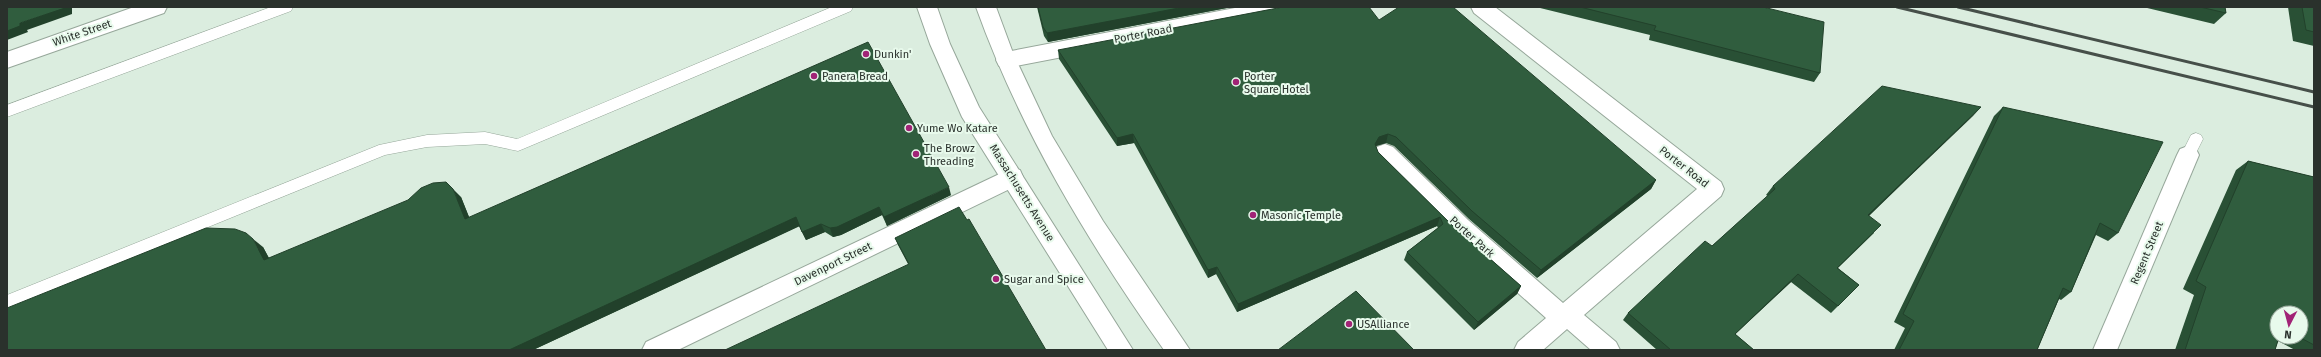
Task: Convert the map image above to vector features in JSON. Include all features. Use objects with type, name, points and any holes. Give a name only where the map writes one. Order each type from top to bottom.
[{"type":"street","name":"White Street","points":[[7,60],[158,7]]},
{"type":"street","name":"Massachusetts Avenue","points":[[927,7],[940,44],[960,89],[982,130],[1121,350]]},
{"type":"street","points":[[986,7],[1006,60],[1024,101],[1063,174],[1126,274],[1178,350]]},
{"type":"street","name":"Porter Road","points":[[1006,60],[1281,7]]},
{"type":"street","name":"Porter Road","points":[[1481,7],[1713,189],[1564,315],[1526,350]]},
{"type":"street","name":"Regent Street","points":[[2105,350],[2192,147]]},
{"type":"street","name":"Porter Park","points":[[1385,153],[1460,227],[1564,315],[1608,350]]},
{"type":"street","name":"Davenport Street","points":[[654,350],[1012,177]]},
{"type":"lane","points":[[7,111],[286,7]]},
{"type":"lane","points":[[7,302],[384,149],[427,141],[485,138],[518,145],[846,7]]},
{"type":"building","points":[[7,7],[65,8],[20,23],[20,26],[7,31]]},
{"type":"building","points":[[1038,7],[1184,7],[1047,33],[1043,27]]},
{"type":"building","points":[[1283,7],[1369,7],[1379,20],[1399,7],[1453,7],[1656,180],[1541,270],[1472,211],[1396,137],[1388,134],[1379,137],[1375,144],[1378,152],[1454,227],[1521,286],[1478,322],[1407,252],[1443,224],[1440,217],[1238,304],[1217,267],[1208,270],[1133,134],[1117,138],[1058,50]]},
{"type":"building","points":[[1580,7],[1763,7],[1824,22],[1820,73],[1654,30],[1656,26]]},
{"type":"building","points":[[2200,7],[2225,7],[2226,13]]},
{"type":"building","points":[[2302,7],[2314,7],[2314,32],[2306,30]]},
{"type":"building","points":[[868,42],[949,187],[884,217],[879,207],[837,227],[830,228],[821,224],[802,232],[796,217],[509,350],[7,350],[7,308],[206,228],[235,229],[246,233],[253,239],[264,260],[408,200],[421,188],[433,183],[446,182],[453,189],[465,219]]},
{"type":"building","points":[[1882,86],[1981,107],[1868,215],[1881,225],[1837,268],[1859,285],[1838,306],[1798,274],[1735,334],[1754,350],[1671,350],[1628,313],[1705,241],[1712,246],[1775,189],[1773,186]]},
{"type":"building","points":[[2003,107],[2163,142],[2118,233],[2100,223],[2071,292],[2063,288],[2037,350],[1899,350],[1914,321],[1903,314]]},
{"type":"building","points":[[2248,161],[2314,177],[2314,345],[2309,342],[2309,305],[2269,305],[2269,345],[2277,345],[2275,350],[2185,350],[2206,287],[2196,281]]},
{"type":"building","points":[[959,207],[967,220],[969,219],[1046,350],[725,350],[909,264],[895,238]]},
{"type":"building","name":"USAlliance","points":[[1356,291],[1414,350],[1278,350]]},
{"type":"railway","points":[[1897,7],[2314,107]]},
{"type":"railway","points":[[1958,7],[2314,92]]},
{"type":"place","name":"Dunkin'","points":[[866,54]]},
{"type":"place","name":"Panera Bread","points":[[814,76]]},
{"type":"place","name":"Porter Square Hotel","points":[[1236,82]]},
{"type":"place","name":"Yume Wo Katare","points":[[909,128]]},
{"type":"place","name":"The Browz Threading","points":[[916,154]]},
{"type":"place","name":"Masonic Temple","points":[[1253,215]]},
{"type":"place","name":"Sugar and Spice","points":[[996,279]]},
{"type":"place","name":"USAlliance","points":[[1349,324]]}]
